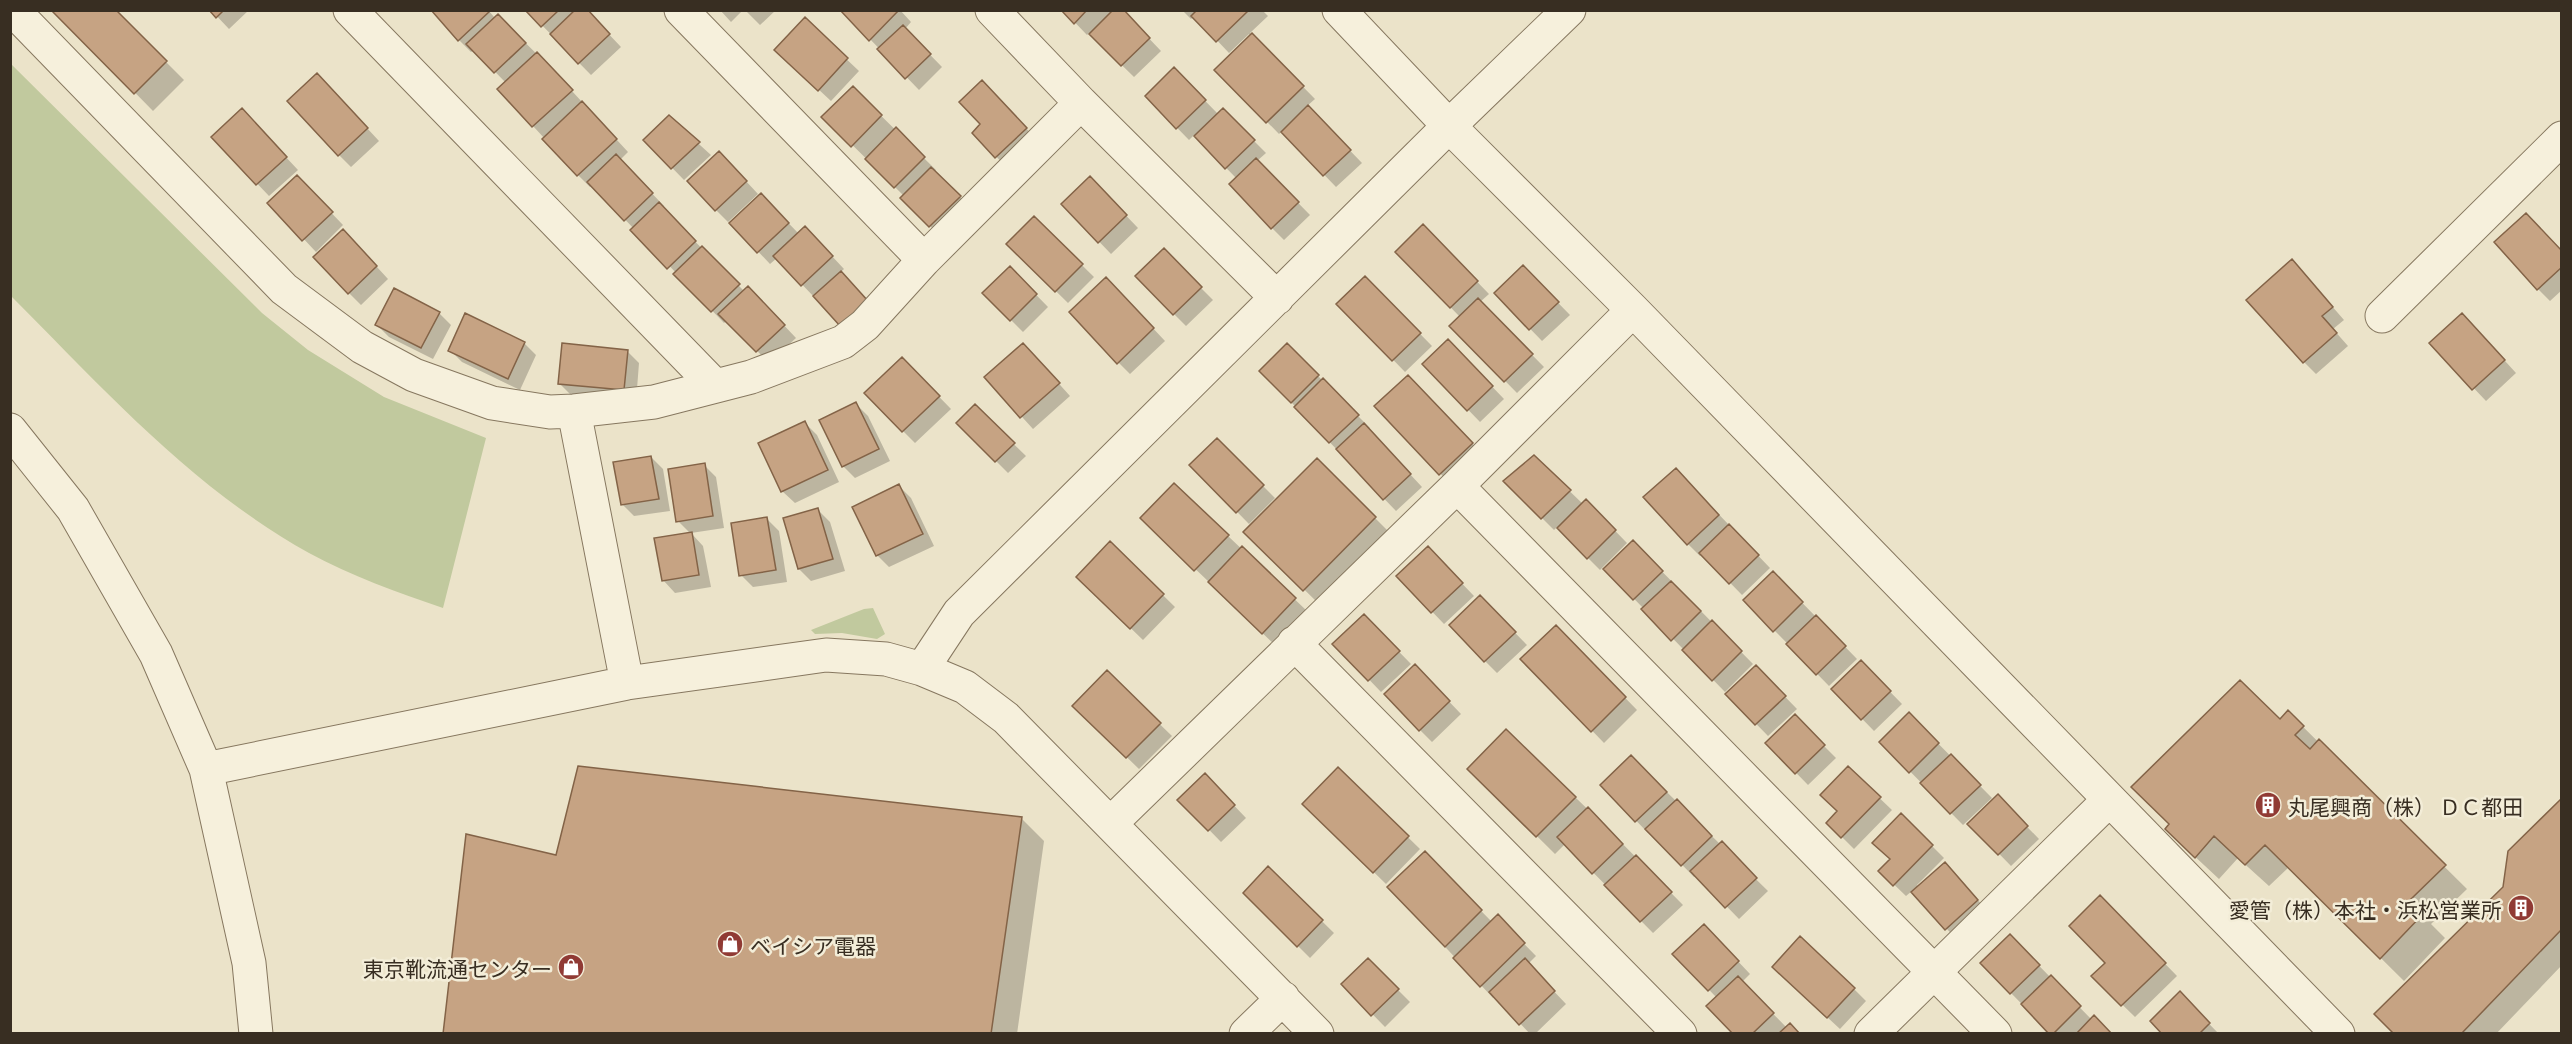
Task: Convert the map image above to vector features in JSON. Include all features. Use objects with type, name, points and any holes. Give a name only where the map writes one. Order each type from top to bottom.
[{"type":"street","points":[[13,10],[284,289],[339,332],[414,375],[492,403],[550,412],[654,402],[750,377],[843,342],[865,325],[924,260],[1081,103]]},
{"type":"street","points":[[350,10],[715,386]]},
{"type":"street","points":[[681,10],[924,260]]},
{"type":"street","points":[[992,10],[1081,103],[1277,298]]},
{"type":"street","points":[[1339,10],[1449,126],[1633,310],[2338,1034]]},
{"type":"street","points":[[922,669],[959,613],[1449,126],[1569,10]]},
{"type":"street","points":[[2382,316],[2562,138]]},
{"type":"street","points":[[1111,823],[1457,486],[1609,331],[1633,310]]},
{"type":"street","points":[[574,411],[627,683]]},
{"type":"street","points":[[10,430],[73,509],[156,654],[206,770],[249,963],[256,1034]]},
{"type":"street","points":[[1457,486],[1995,1034]]},
{"type":"street","points":[[1294,643],[1680,1034]]},
{"type":"street","points":[[206,770],[627,683],[826,655],[886,659],[922,669],[965,687],[1006,718],[1317,1034]]},
{"type":"street","points":[[1871,1034],[2109,800]]},
{"type":"street","points":[[1246,1034],[1282,998]]},
{"type":"green space","points":[[10,63],[262,313],[308,350],[384,397],[486,438],[443,608],[341,569],[266,527],[188,468],[151,435],[11,296]]},
{"type":"green space","points":[[873,608],[885,634],[877,639],[842,633],[815,634],[811,630],[864,609]]},
{"type":"building","points":[[51,10],[116,10],[167,61],[134,94]]},
{"type":"building","points":[[209,10],[224,10],[216,18]]},
{"type":"building","points":[[431,10],[489,10],[490,11],[458,41]]},
{"type":"building","points":[[525,10],[559,10],[541,27]]},
{"type":"building","points":[[575,10],[588,10],[610,34],[578,64],[550,34]]},
{"type":"building","points":[[840,10],[899,10],[869,41]]},
{"type":"building","points":[[1061,10],[1087,10],[1074,24]]},
{"type":"building","points":[[1113,10],[1124,10],[1150,38],[1121,66],[1089,34]]},
{"type":"building","points":[[1197,10],[1249,10],[1216,42],[1191,16]]},
{"type":"building","points":[[498,14],[526,43],[494,73],[466,44]]},
{"type":"building","points":[[805,17],[848,58],[818,91],[774,50]]},
{"type":"building","points":[[903,25],[931,54],[905,79],[877,49]]},
{"type":"building","points":[[1252,33],[1304,86],[1266,123],[1214,70]]},
{"type":"building","points":[[537,52],[573,90],[532,127],[497,89]]},
{"type":"building","points":[[1174,67],[1206,100],[1176,129],[1145,96]]},
{"type":"building","points":[[317,73],[368,128],[338,156],[287,101]]},
{"type":"building","points":[[982,80],[1027,128],[995,158],[972,133],[980,124],[959,102]]},
{"type":"building","points":[[853,86],[882,115],[851,147],[821,117]]},
{"type":"building","points":[[582,101],[617,139],[577,176],[542,139]]},
{"type":"building","points":[[1308,105],[1351,150],[1323,176],[1281,132]]},
{"type":"building","points":[[242,108],[287,157],[256,185],[211,137]]},
{"type":"building","points":[[1223,108],[1255,140],[1225,169],[1194,136]]},
{"type":"building","points":[[669,115],[700,142],[671,169],[643,140]]},
{"type":"building","points":[[896,127],[925,157],[894,188],[865,159]]},
{"type":"building","points":[[719,151],[747,181],[715,211],[687,181]]},
{"type":"building","points":[[616,154],[653,193],[624,221],[587,182]]},
{"type":"building","points":[[1256,158],[1299,202],[1271,229],[1229,184]]},
{"type":"building","points":[[931,167],[961,196],[929,227],[900,198]]},
{"type":"building","points":[[297,175],[333,212],[302,241],[267,203]]},
{"type":"building","points":[[1090,176],[1127,215],[1098,243],[1061,204]]},
{"type":"building","points":[[761,193],[789,223],[757,253],[729,223]]},
{"type":"building","points":[[659,202],[696,241],[667,269],[630,230]]},
{"type":"building","points":[[2526,213],[2562,251],[2562,267],[2537,290],[2494,242]]},
{"type":"building","points":[[1034,216],[1083,264],[1055,292],[1006,244]]},
{"type":"building","points":[[1423,224],[1478,281],[1450,308],[1395,252]]},
{"type":"building","points":[[805,226],[833,256],[801,286],[773,256]]},
{"type":"building","points":[[343,229],[377,266],[348,294],[313,257]]},
{"type":"building","points":[[702,246],[740,284],[711,312],[673,274]]},
{"type":"building","points":[[1164,248],[1202,287],[1173,315],[1135,276]]},
{"type":"building","points":[[2292,259],[2333,307],[2322,316],[2337,333],[2303,363],[2246,300]]},
{"type":"building","points":[[1523,265],[1559,302],[1529,330],[1494,293]]},
{"type":"building","points":[[1010,266],[1037,294],[1010,321],[982,293]]},
{"type":"building","points":[[841,271],[868,301],[840,326],[813,296]]},
{"type":"building","points":[[1365,276],[1421,333],[1392,361],[1336,304]]},
{"type":"building","points":[[1106,277],[1154,328],[1117,364],[1069,312]]},
{"type":"building","points":[[748,286],[785,325],[756,352],[718,314]]},
{"type":"building","points":[[394,288],[440,312],[421,348],[375,325]]},
{"type":"building","points":[[1478,298],[1533,354],[1504,382],[1449,326]]},
{"type":"building","points":[[465,313],[525,342],[508,379],[448,351]]},
{"type":"building","points":[[2462,313],[2505,360],[2472,390],[2429,343]]},
{"type":"building","points":[[1448,339],[1493,386],[1467,411],[1422,364]]},
{"type":"building","points":[[562,343],[628,350],[624,390],[558,384]]},
{"type":"building","points":[[1023,343],[1060,383],[1020,418],[984,377]]},
{"type":"building","points":[[1287,343],[1319,375],[1291,403],[1259,371]]},
{"type":"building","points":[[902,357],[940,396],[902,432],[864,393]]},
{"type":"building","points":[[1408,375],[1473,443],[1439,475],[1374,406]]},
{"type":"building","points":[[1323,378],[1359,415],[1329,443],[1294,407]]},
{"type":"building","points":[[856,402],[879,449],[842,467],[819,420]]},
{"type":"building","points":[[975,404],[1015,443],[995,462],[956,423]]},
{"type":"building","points":[[805,421],[828,470],[781,492],[758,443]]},
{"type":"building","points":[[1364,423],[1411,474],[1383,500],[1336,449]]},
{"type":"building","points":[[1217,438],[1264,485],[1236,513],[1189,465]]},
{"type":"building","points":[[1534,455],[1571,490],[1541,519],[1503,481]]},
{"type":"building","points":[[651,456],[659,499],[621,505],[613,462]]},
{"type":"building","points":[[1317,458],[1376,517],[1303,591],[1243,532]]},
{"type":"building","points":[[705,463],[713,516],[676,522],[668,469]]},
{"type":"building","points":[[1676,468],[1719,515],[1687,545],[1643,497]]},
{"type":"building","points":[[1174,483],[1229,535],[1194,571],[1140,518]]},
{"type":"building","points":[[899,484],[923,534],[876,556],[852,507]]},
{"type":"building","points":[[1586,499],[1616,530],[1587,559],[1557,528]]},
{"type":"building","points":[[818,508],[833,559],[798,569],[783,518]]},
{"type":"building","points":[[767,517],[776,570],[739,576],[731,523]]},
{"type":"building","points":[[1729,524],[1759,555],[1729,584],[1699,553]]},
{"type":"building","points":[[692,532],[699,575],[662,581],[654,538]]},
{"type":"building","points":[[1633,540],[1663,571],[1633,600],[1603,569]]},
{"type":"building","points":[[1110,541],[1164,594],[1130,629],[1076,577]]},
{"type":"building","points":[[1242,546],[1296,598],[1262,634],[1208,582]]},
{"type":"building","points":[[1428,546],[1463,583],[1431,613],[1396,576]]},
{"type":"building","points":[[1773,571],[1803,602],[1773,632],[1743,600]]},
{"type":"building","points":[[1671,581],[1701,611],[1671,641],[1641,609]]},
{"type":"building","points":[[1480,595],[1516,632],[1484,662],[1449,625]]},
{"type":"building","points":[[1364,614],[1400,651],[1368,681],[1332,644]]},
{"type":"building","points":[[1816,615],[1846,646],[1816,675],[1786,644]]},
{"type":"building","points":[[1712,620],[1742,651],[1712,681],[1682,650]]},
{"type":"building","points":[[1556,625],[1626,697],[1591,732],[1520,659]]},
{"type":"building","points":[[1861,660],[1891,691],[1861,720],[1831,689]]},
{"type":"building","points":[[1415,664],[1450,701],[1419,731],[1384,694]]},
{"type":"building","points":[[1756,665],[1786,696],[1755,725],[1725,694]]},
{"type":"building","points":[[1107,670],[1161,723],[1126,758],[1072,706]]},
{"type":"building","name":"丸尾興商（株） ＤＣ都田","points":[[2240,680],[2280,719],[2288,710],[2304,726],[2295,735],[2310,749],[2319,739],[2446,865],[2409,901],[2423,914],[2380,959],[2265,845],[2245,865],[2214,836],[2195,858],[2165,829],[2169,824],[2131,787]]},
{"type":"building","points":[[1909,712],[1939,743],[1909,773],[1879,742]]},
{"type":"building","points":[[1795,714],[1825,745],[1795,774],[1765,743]]},
{"type":"building","points":[[1506,729],[1576,797],[1536,837],[1467,769]]},
{"type":"building","points":[[1951,754],[1981,785],[1950,814],[1920,783]]},
{"type":"building","points":[[1631,755],[1667,792],[1635,822],[1600,785]]},
{"type":"building","points":[[578,766],[1022,817],[991,1034],[443,1034],[466,834],[556,855]]},
{"type":"building","points":[[1848,766],[1881,797],[1841,838],[1826,823],[1837,811],[1820,795]]},
{"type":"building","points":[[1338,767],[1409,836],[1373,873],[1302,804]]},
{"type":"building","points":[[1205,773],[1235,805],[1208,831],[1177,800]]},
{"type":"building","points":[[1998,794],[2028,826],[1998,855],[1967,824]]},
{"type":"building","name":"愛管（株）本社・浜松営業所","points":[[2562,798],[2562,929],[2461,1034],[2394,1034],[2374,1014],[2503,887],[2508,851]]},
{"type":"building","points":[[1677,799],[1712,836],[1681,866],[1645,829]]},
{"type":"building","points":[[1588,807],[1623,844],[1592,874],[1557,837]]},
{"type":"building","points":[[1901,813],[1933,845],[1893,886],[1878,871],[1890,859],[1872,843]]},
{"type":"building","points":[[1722,841],[1757,878],[1725,908],[1690,871]]},
{"type":"building","points":[[1425,851],[1482,910],[1445,947],[1387,887]]},
{"type":"building","points":[[1636,855],[1672,892],[1640,922],[1604,885]]},
{"type":"building","points":[[1945,862],[1978,900],[1945,930],[1911,892]]},
{"type":"building","points":[[1268,866],[1323,920],[1297,947],[1243,893]]},
{"type":"building","points":[[2100,895],[2166,963],[2121,1006],[2091,976],[2105,963],[2069,926]]},
{"type":"building","points":[[1498,914],[1525,943],[1480,987],[1453,958]]},
{"type":"building","points":[[1704,924],[1739,961],[1708,991],[1672,954]]},
{"type":"building","points":[[2010,934],[2040,965],[2010,994],[1980,963]]},
{"type":"building","points":[[1800,936],[1855,988],[1827,1018],[1772,967]]},
{"type":"building","points":[[1368,958],[1399,989],[1371,1016],[1341,984]]},
{"type":"building","points":[[1525,958],[1555,991],[1519,1025],[1489,992]]},
{"type":"building","points":[[2051,975],[2081,1006],[2053,1034],[2049,1034],[2021,1004]]},
{"type":"building","points":[[1738,976],[1774,1013],[1752,1034],[1733,1034],[1706,1006]]},
{"type":"building","points":[[2180,991],[2210,1023],[2199,1034],[2162,1034],[2150,1021]]},
{"type":"building","points":[[2094,1015],[2112,1034],[2076,1034]]},
{"type":"building","points":[[1790,1023],[1800,1034],[1778,1034]]},
{"type":"place","name":"丸尾興商（株） ＤＣ都田","points":[[2268,805]]},
{"type":"place","name":"愛管（株）本社・浜松営業所","points":[[2521,908]]},
{"type":"place","name":"ベイシア電器","points":[[730,944]]},
{"type":"place","name":"東京靴流通センター","points":[[571,967]]}]
